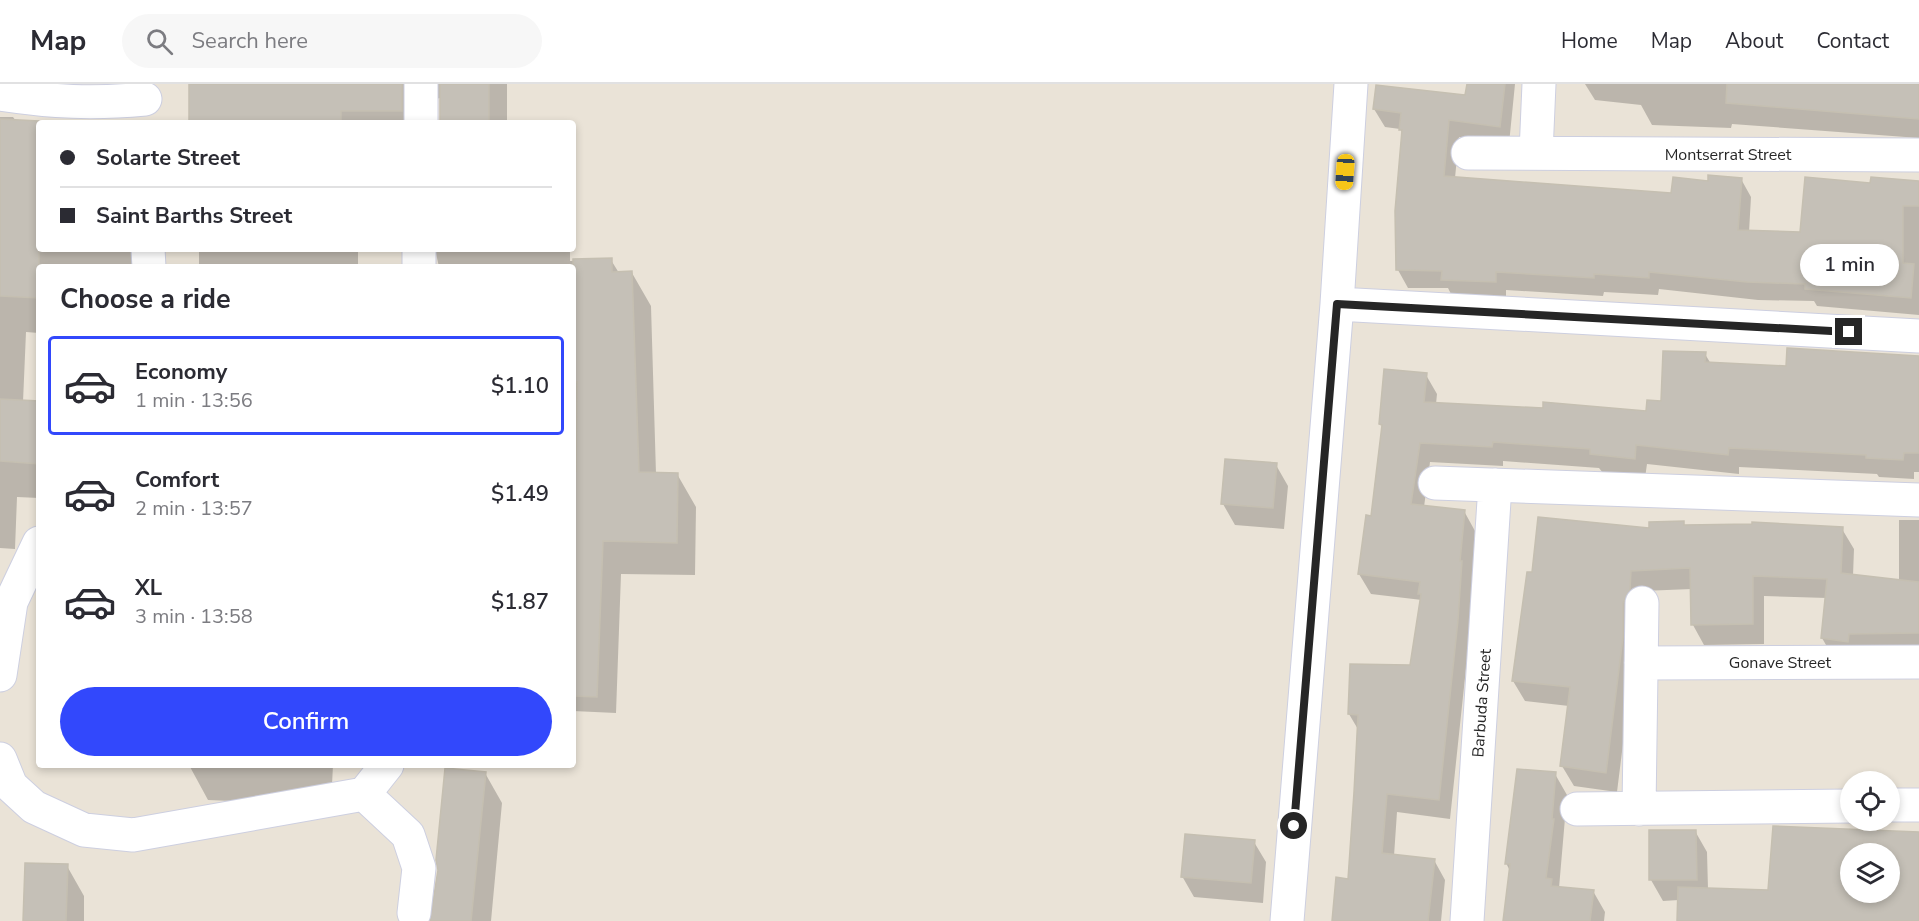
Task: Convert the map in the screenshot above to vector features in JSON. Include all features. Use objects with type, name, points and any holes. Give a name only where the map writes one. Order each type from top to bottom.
[{"type":"street","points":[[421,84],[421,120]]},
{"type":"street","points":[[1287,921],[1337,304],[1351,84]]},
{"type":"street","points":[[1536,153],[1539,84]]},
{"type":"street","points":[[0,94],[49,102],[96,104],[146,102]]},
{"type":"street","name":"Montserrat Street","points":[[1467,153],[1919,155]]},
{"type":"street","points":[[1337,304],[1919,336]]},
{"type":"street","points":[[1435,483],[1919,500]]},
{"type":"street","name":"Barbuda Street","points":[[1467,921],[1495,485]]},
{"type":"street","points":[[0,675],[11,602],[12,572],[36,546]]},
{"type":"street","points":[[1639,809],[1642,603]]},
{"type":"street","name":"Gonave Street","points":[[1641,663],[1919,662]]},
{"type":"street","points":[[4,786],[33,807],[84,830],[133,835],[364,794],[385,768]]},
{"type":"street","points":[[364,794],[408,835],[419,868],[414,913]]},
{"type":"street","points":[[1900,805],[1919,805]]},
{"type":"street","points":[[1577,809],[1840,806]]},
{"type":"building","points":[[189,84],[402,84],[402,111],[341,111],[341,120],[189,120]]},
{"type":"building","points":[[440,84],[489,84],[489,120],[440,120]]},
{"type":"building","points":[[1467,84],[1505,84],[1500,127],[1449,120],[1444,176],[1671,193],[1673,177],[1708,181],[1708,175],[1742,178],[1738,230],[1800,232],[1805,177],[1870,183],[1871,177],[1919,181],[1919,206],[1903,206],[1903,263],[1914,264],[1911,298],[1805,289],[1805,284],[1747,282],[1649,272],[1649,278],[1594,274],[1594,278],[1496,272],[1496,282],[1441,280],[1442,271],[1396,270],[1395,211],[1402,130],[1399,130],[1401,113],[1373,109],[1376,85],[1465,95]]},
{"type":"building","points":[[1727,84],[1919,84],[1919,119],[1726,103]]},
{"type":"building","points":[[0,119],[36,121],[36,252],[39,252],[39,264],[36,264],[36,298],[0,296]]},
{"type":"building","points":[[612,258],[612,272],[632,271],[639,472],[678,473],[677,543],[603,541],[597,697],[576,696],[577,382],[576,264],[573,264],[573,259]]},
{"type":"building","points":[[1787,348],[1919,356],[1919,453],[1904,453],[1903,460],[1866,458],[1866,455],[1729,448],[1728,455],[1636,445],[1635,459],[1590,454],[1590,449],[1493,442],[1492,447],[1420,443],[1411,504],[1465,510],[1458,620],[1439,800],[1387,794],[1382,853],[1435,859],[1428,921],[1332,921],[1336,877],[1348,879],[1358,715],[1348,714],[1350,664],[1410,665],[1421,594],[1418,594],[1420,582],[1358,574],[1366,515],[1371,516],[1382,425],[1379,424],[1384,369],[1427,373],[1424,402],[1543,408],[1543,402],[1646,411],[1647,400],[1661,401],[1663,351],[1706,352],[1705,362],[1786,366]]},
{"type":"building","points":[[0,399],[36,401],[36,464],[0,461]]},
{"type":"building","points":[[1225,459],[1277,463],[1273,508],[1221,504]]},
{"type":"building","points":[[1538,517],[1649,528],[1649,522],[1684,521],[1684,525],[1752,524],[1752,522],[1843,527],[1841,573],[1919,582],[1919,633],[1849,634],[1848,642],[1821,638],[1827,579],[1753,576],[1753,624],[1691,625],[1690,568],[1631,571],[1630,590],[1623,603],[1623,637],[1606,773],[1560,766],[1570,687],[1512,681],[1527,572],[1532,572]]},
{"type":"building","points":[[445,768],[486,772],[471,921],[430,921],[438,870],[436,860]]},
{"type":"building","points":[[1517,769],[1556,772],[1552,819],[1554,819],[1546,878],[1552,879],[1551,886],[1594,890],[1590,921],[1503,921],[1510,864],[1505,864]]},
{"type":"building","points":[[1773,826],[1840,829],[1840,831],[1919,832],[1919,921],[1677,921],[1678,887],[1768,890]]},
{"type":"building","points":[[1649,830],[1696,830],[1697,880],[1649,880]]},
{"type":"building","points":[[1185,834],[1255,840],[1251,883],[1181,877]]},
{"type":"building","points":[[25,863],[68,864],[66,921],[23,921]]},
{"type":"route","points":[[1294,826],[1337,304],[1849,332]]}]
